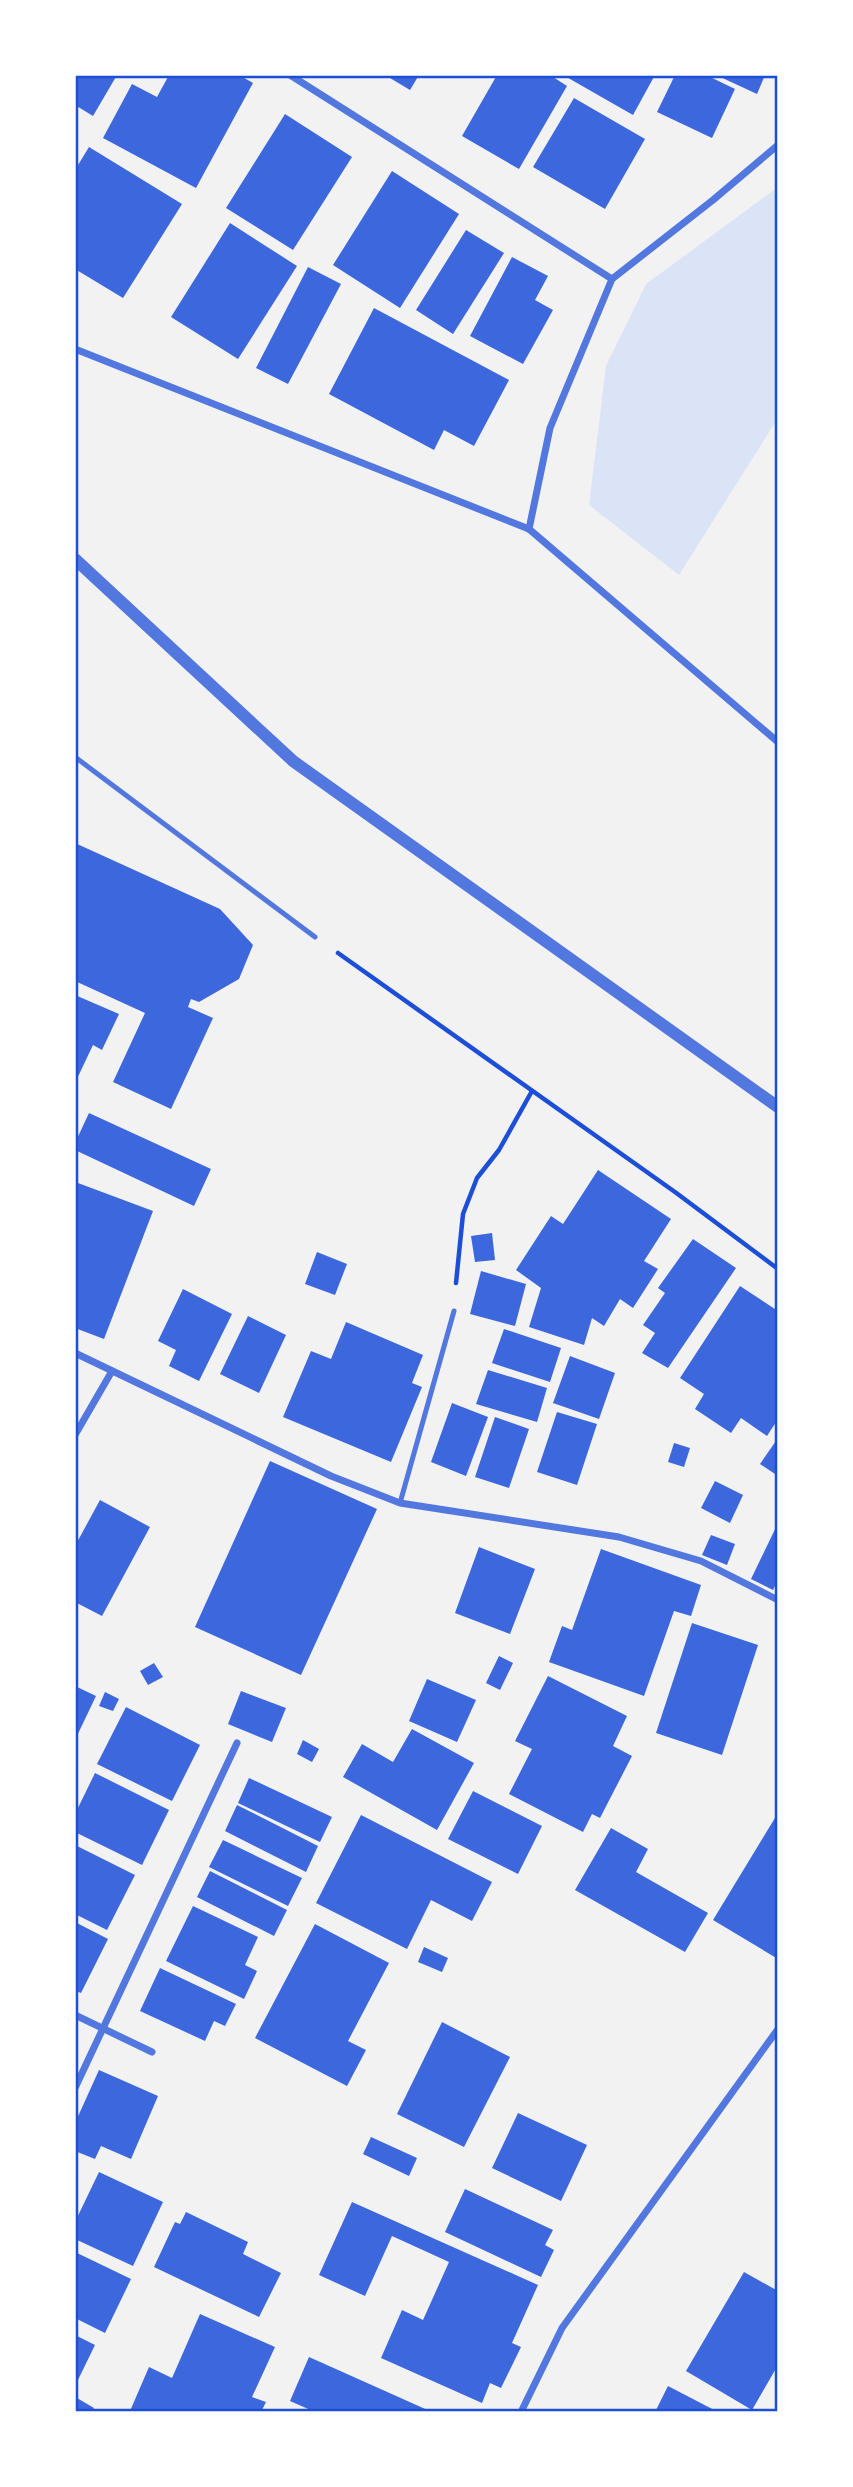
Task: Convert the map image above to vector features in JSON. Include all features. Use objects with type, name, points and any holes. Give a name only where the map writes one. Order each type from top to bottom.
[{"type":"street","points":[[290,75],[612,279]]},
{"type":"street","points":[[529,529],[550,428],[612,279],[778,145]]},
{"type":"street","points":[[75,349],[529,529],[778,742]]},
{"type":"street","points":[[75,559],[293,761],[778,1107]]},
{"type":"street","points":[[75,1353],[331,1476],[400,1503],[620,1536],[701,1561],[778,1600]]},
{"type":"street","points":[[75,1436],[112,1370]]},
{"type":"street","points":[[75,2088],[237,1743]]},
{"type":"street","points":[[75,2015],[152,2052]]},
{"type":"street","points":[[521,2412],[562,2328],[778,2029]]},
{"type":"lane","points":[[75,757],[315,937]]},
{"type":"lane","points":[[400,1503],[454,1311]]},
{"type":"path","points":[[315,937],[675,1192],[778,1269]]},
{"type":"path","points":[[454,1311],[463,1214],[477,1178],[499,1150],[532,1091]]},
{"type":"shaded area","points":[[778,187],[778,418],[679,575],[589,505],[606,366],[646,284]]},
{"type":"building","points":[[75,75],[117,75],[93,116],[75,105]]},
{"type":"building","points":[[169,75],[239,75],[253,83],[196,188],[103,138],[132,84],[157,97]]},
{"type":"building","points":[[385,75],[419,75],[410,90]]},
{"type":"building","points":[[497,75],[550,75],[567,86],[519,169],[462,136]]},
{"type":"building","points":[[563,75],[655,75],[633,115]]},
{"type":"building","points":[[675,75],[706,75],[735,89],[712,138],[657,112]]},
{"type":"building","points":[[716,75],[765,75],[757,94]]},
{"type":"building","points":[[574,98],[645,139],[605,209],[533,167]]},
{"type":"building","points":[[285,114],[352,157],[293,250],[226,208]]},
{"type":"building","points":[[89,147],[182,204],[123,298],[75,269],[75,170]]},
{"type":"building","points":[[392,171],[459,214],[400,308],[333,265]]},
{"type":"building","points":[[230,223],[297,266],[238,359],[171,317]]},
{"type":"building","points":[[466,230],[504,253],[453,334],[416,310]]},
{"type":"building","points":[[512,257],[548,276],[535,300],[553,310],[523,364],[470,336]]},
{"type":"building","points":[[308,267],[341,284],[288,384],[256,368]]},
{"type":"building","points":[[374,308],[509,380],[474,446],[444,430],[434,450],[329,394]]},
{"type":"building","points":[[75,843],[220,909],[253,945],[239,979],[199,1002],[191,999],[188,1007],[213,1018],[171,1109],[113,1082],[145,1013],[75,981]]},
{"type":"building","points":[[75,995],[119,1014],[102,1050],[93,1045],[75,1083]]},
{"type":"building","points":[[89,1113],[211,1169],[194,1206],[75,1150],[75,1143]]},
{"type":"building","points":[[598,1170],[671,1219],[644,1261],[658,1269],[633,1308],[620,1299],[604,1326],[592,1318],[584,1345],[529,1327],[541,1288],[516,1270],[551,1216],[563,1224]]},
{"type":"building","points":[[78,1183],[153,1211],[104,1339],[75,1328],[75,1191]]},
{"type":"building","points":[[492,1233],[495,1260],[475,1262],[471,1236]]},
{"type":"building","points":[[693,1239],[736,1268],[668,1368],[642,1353],[655,1333],[643,1325],[665,1293],[658,1288]]},
{"type":"building","points":[[317,1252],[347,1264],[335,1295],[305,1284]]},
{"type":"building","points":[[481,1271],[526,1284],[515,1326],[470,1314]]},
{"type":"building","points":[[740,1286],[778,1311],[778,1419],[767,1436],[741,1418],[731,1433],[695,1409],[704,1394],[680,1378]]},
{"type":"building","points":[[183,1289],[232,1314],[199,1381],[169,1366],[176,1350],[158,1341]]},
{"type":"building","points":[[248,1316],[286,1335],[259,1393],[220,1374]]},
{"type":"building","points":[[346,1322],[423,1355],[412,1383],[422,1387],[391,1462],[283,1417],[311,1351],[331,1359]]},
{"type":"building","points":[[504,1329],[561,1348],[550,1382],[492,1363]]},
{"type":"building","points":[[570,1356],[615,1373],[599,1419],[553,1403]]},
{"type":"building","points":[[488,1370],[547,1388],[537,1422],[476,1404]]},
{"type":"building","points":[[452,1403],[488,1417],[466,1476],[431,1462]]},
{"type":"building","points":[[557,1412],[597,1424],[577,1485],[537,1472]]},
{"type":"building","points":[[495,1417],[529,1429],[509,1488],[475,1477]]},
{"type":"building","points":[[778,1438],[778,1476],[760,1464]]},
{"type":"building","points":[[674,1443],[690,1448],[684,1467],[668,1462]]},
{"type":"building","points":[[270,1461],[377,1509],[301,1675],[195,1627]]},
{"type":"building","points":[[715,1481],[743,1495],[730,1523],[701,1508]]},
{"type":"building","points":[[100,1500],[150,1527],[102,1616],[75,1602],[75,1546]]},
{"type":"building","points":[[778,1523],[778,1580],[773,1590],[751,1579]]},
{"type":"building","points":[[711,1535],[735,1544],[727,1565],[702,1555]]},
{"type":"building","points":[[479,1547],[535,1569],[510,1634],[455,1613]]},
{"type":"building","points":[[601,1549],[701,1585],[691,1616],[674,1611],[644,1696],[549,1662],[562,1626],[572,1630]]},
{"type":"building","points":[[692,1623],[758,1645],[722,1755],[656,1733]]},
{"type":"building","points":[[499,1656],[513,1663],[500,1690],[486,1683]]},
{"type":"building","points":[[154,1663],[163,1677],[148,1685],[140,1671]]},
{"type":"building","points":[[548,1676],[627,1716],[613,1746],[632,1756],[600,1818],[592,1814],[583,1832],[509,1794],[532,1749],[515,1741]]},
{"type":"building","points":[[427,1679],[476,1700],[457,1742],[409,1721]]},
{"type":"building","points":[[75,1686],[96,1696],[75,1740]]},
{"type":"building","points":[[241,1691],[286,1708],[272,1742],[228,1724]]},
{"type":"building","points":[[105,1692],[119,1699],[113,1711],[99,1706]]},
{"type":"building","points":[[126,1707],[200,1745],[172,1801],[97,1764]]},
{"type":"building","points":[[412,1729],[474,1763],[437,1830],[343,1777],[362,1744],[393,1762]]},
{"type":"building","points":[[303,1740],[319,1749],[312,1762],[297,1754]]},
{"type":"building","points":[[95,1773],[169,1810],[142,1865],[75,1832],[75,1814]]},
{"type":"building","points":[[249,1778],[332,1817],[320,1842],[238,1803]]},
{"type":"building","points":[[473,1791],[542,1826],[518,1874],[448,1839]]},
{"type":"building","points":[[237,1805],[318,1846],[306,1872],[225,1831]]},
{"type":"building","points":[[778,1813],[778,1959],[713,1920]]},
{"type":"building","points":[[361,1815],[492,1882],[472,1921],[431,1900],[407,1949],[316,1903]]},
{"type":"building","points":[[611,1828],[648,1849],[636,1872],[708,1913],[685,1952],[575,1890]]},
{"type":"building","points":[[223,1840],[302,1878],[288,1906],[209,1867]]},
{"type":"building","points":[[75,1845],[135,1875],[107,1930],[75,1914]]},
{"type":"building","points":[[210,1871],[287,1910],[274,1936],[197,1897]]},
{"type":"building","points":[[193,1906],[258,1937],[245,1965],[257,1971],[244,1999],[166,1961]]},
{"type":"building","points":[[75,1922],[108,1939],[81,1993],[75,1991]]},
{"type":"building","points":[[315,1924],[389,1963],[348,2041],[366,2050],[347,2086],[255,2038]]},
{"type":"building","points":[[424,1947],[448,1958],[442,1972],[418,1962]]},
{"type":"building","points":[[160,1968],[236,2004],[225,2026],[214,2021],[205,2041],[140,2011]]},
{"type":"building","points":[[442,2022],[510,2057],[464,2147],[397,2114]]},
{"type":"building","points":[[99,2070],[158,2096],[131,2159],[101,2146],[95,2159],[75,2151],[75,2123]]},
{"type":"building","points":[[518,2113],[587,2145],[561,2201],[492,2168]]},
{"type":"building","points":[[371,2137],[417,2158],[409,2176],[363,2154]]},
{"type":"building","points":[[99,2172],[163,2202],[133,2266],[75,2239],[75,2222]]},
{"type":"building","points":[[465,2189],[553,2230],[545,2245],[554,2250],[541,2277],[445,2232]]},
{"type":"building","points":[[352,2202],[538,2285],[512,2343],[521,2347],[501,2388],[490,2383],[482,2403],[381,2358],[402,2310],[423,2320],[449,2262],[392,2236],[365,2296],[319,2275]]},
{"type":"building","points":[[186,2212],[248,2242],[243,2254],[281,2273],[259,2317],[154,2267],[175,2222],[180,2224]]},
{"type":"building","points":[[75,2252],[131,2279],[105,2333],[75,2318]]},
{"type":"building","points":[[744,2272],[778,2291],[778,2365],[752,2410],[686,2371]]},
{"type":"building","points":[[200,2314],[275,2347],[252,2397],[266,2402],[261,2412],[130,2411],[149,2367],[172,2378]]},
{"type":"building","points":[[75,2335],[95,2345],[75,2386]]},
{"type":"building","points":[[309,2357],[432,2412],[315,2412],[290,2401]]},
{"type":"building","points":[[668,2386],[718,2412],[655,2412]]},
{"type":"building","points":[[77,2398],[94,2408],[92,2412],[75,2412]]}]
